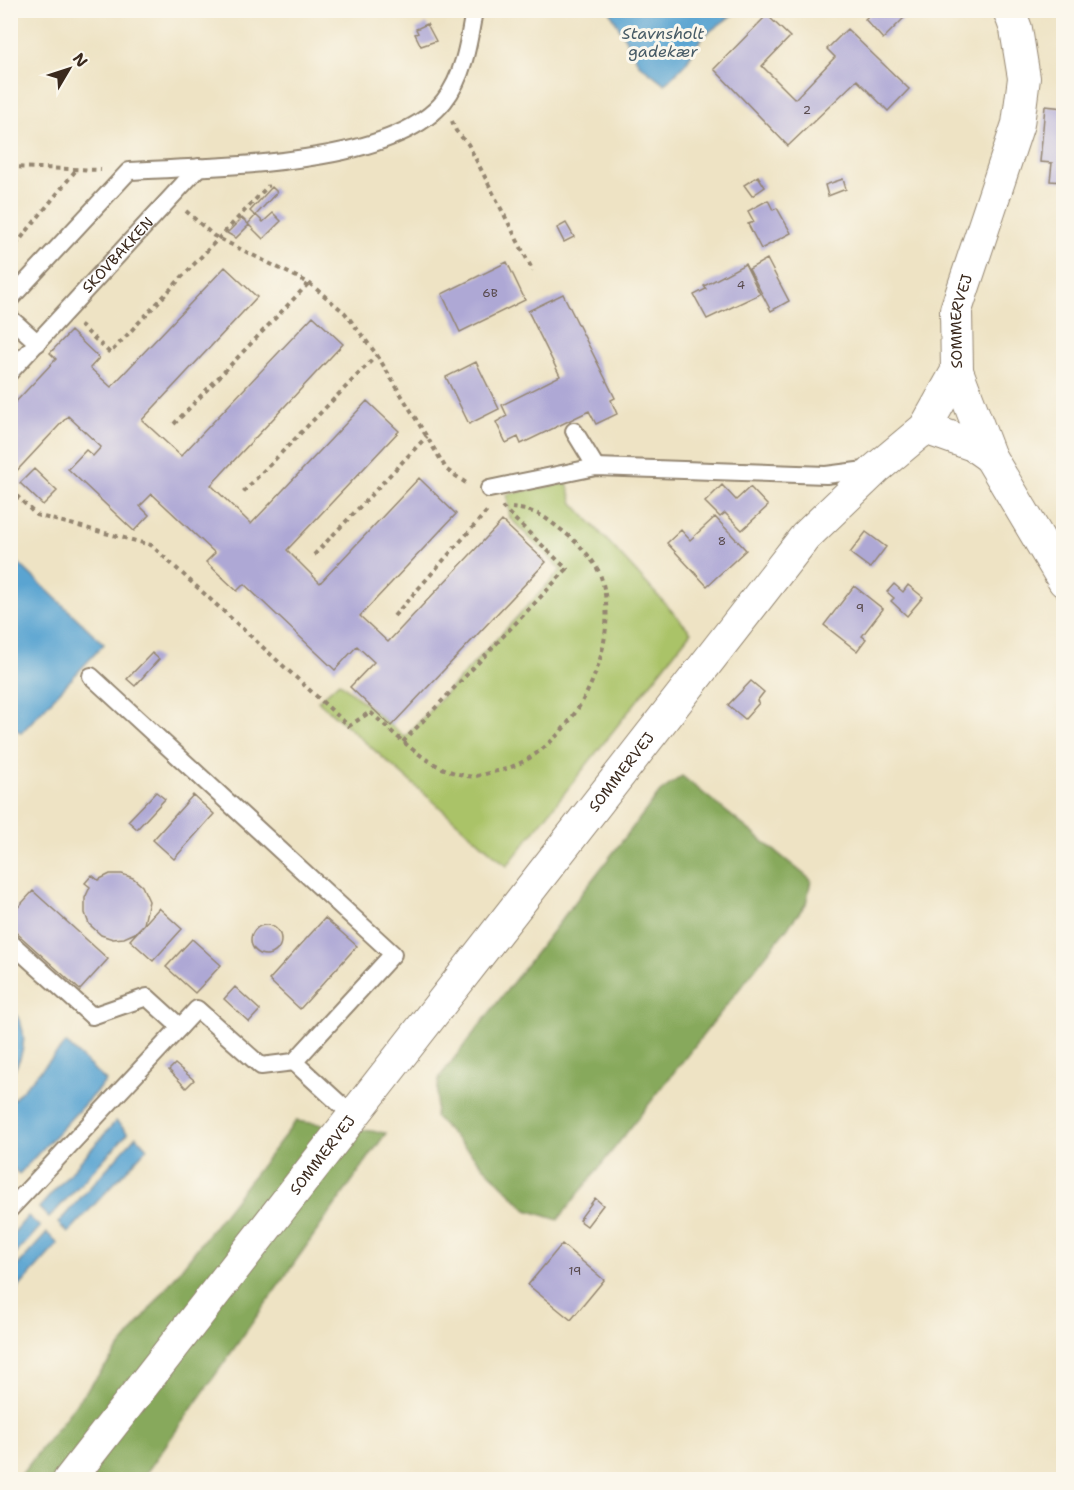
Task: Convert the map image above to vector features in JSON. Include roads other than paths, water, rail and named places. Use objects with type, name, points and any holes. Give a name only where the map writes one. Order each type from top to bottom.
[{"type":"street","name":"SOMMERVEJ","points":[[69,1479],[805,537],[877,468],[925,428],[957,372],[956,310],[1018,124],[1024,78],[1016,29],[1009,10]]},
{"type":"street","points":[[957,372],[990,457],[1064,581]]},
{"type":"street","points":[[925,428],[963,441],[990,457]]},
{"type":"lane","points":[[10,299],[129,171],[338,154],[378,142],[417,123],[444,102],[460,73],[474,10]]},
{"type":"lane","name":"SKOVBAKKEN","points":[[10,372],[199,167]]},
{"type":"lane","points":[[10,318],[38,343]]},
{"type":"lane","points":[[574,431],[596,467]]},
{"type":"lane","points":[[482,489],[596,467],[826,475],[877,468]]},
{"type":"lane","points":[[10,1209],[197,1009],[261,1066],[294,1062],[393,954],[91,676]]},
{"type":"lane","points":[[10,942],[92,1016],[147,997],[180,1027]]},
{"type":"lane","points":[[294,1062],[353,1116]]},
{"type":"water","name":"Stavnsholt gadekær","points":[[610,11],[738,11],[702,37],[686,63],[665,84],[639,64]]},
{"type":"water","points":[[11,556],[104,644],[21,733],[11,724]]},
{"type":"water","points":[[10,1007],[21,1023],[24,1041],[20,1058],[11,1075]]},
{"type":"water","points":[[66,1043],[106,1081],[19,1174],[11,1166],[11,1102]]},
{"type":"water","points":[[116,1121],[128,1133],[49,1218],[39,1208]]},
{"type":"water","points":[[136,1136],[147,1148],[68,1233],[58,1223]]},
{"type":"water","points":[[28,1216],[40,1227],[11,1259],[11,1236]]},
{"type":"water","points":[[47,1233],[58,1244],[11,1296],[11,1273]]}]
